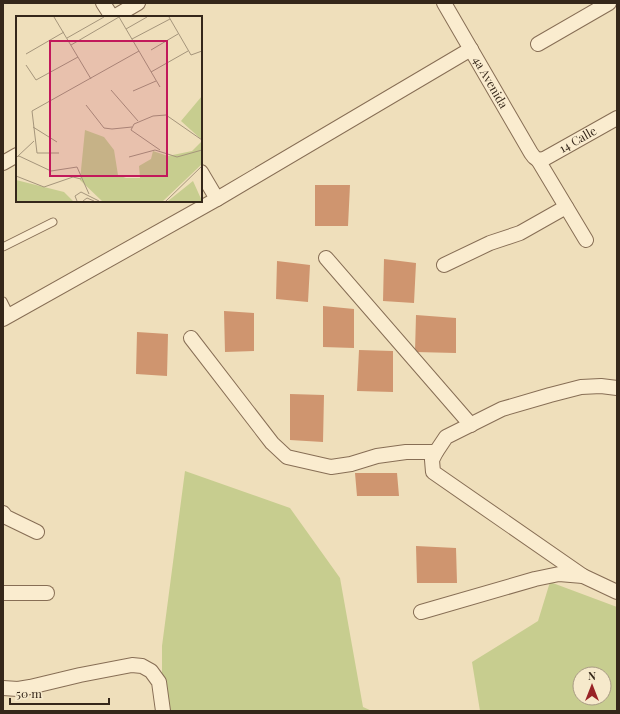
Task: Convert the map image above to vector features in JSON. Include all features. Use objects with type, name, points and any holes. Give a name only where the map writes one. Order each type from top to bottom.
[{"type":"street","points":[[103,3],[112,16]]},
{"type":"street","points":[[115,16],[138,3]]},
{"type":"street","name":"4a Avenida","points":[[444,3],[531,153],[538,160],[586,240]]},
{"type":"street","points":[[538,44],[609,3]]},
{"type":"street","points":[[6,317],[217,199],[471,49]]},
{"type":"street","name":"14 Calle","points":[[538,160],[617,118]]},
{"type":"street","points":[[3,163],[16,156]]},
{"type":"street","points":[[202,174],[217,199]]},
{"type":"street","points":[[444,265],[490,243],[520,233],[566,207]]},
{"type":"street","points":[[326,258],[471,425]]},
{"type":"street","points":[[191,338],[272,443],[287,457],[331,467],[351,464],[377,456],[406,452],[436,452]]},
{"type":"street","points":[[617,388],[601,386],[581,387],[550,394],[502,409],[446,437],[432,460],[433,472],[584,576],[617,592]]},
{"type":"street","points":[[3,513],[6,517],[37,532]]},
{"type":"street","points":[[421,612],[535,579],[559,574],[584,576]]},
{"type":"street","points":[[3,593],[47,593]]},
{"type":"street","points":[[3,688],[18,689],[132,665],[142,666],[151,671],[159,682],[163,711]]},
{"type":"lane","points":[[3,247],[53,222]]},
{"type":"lane","points":[[3,301],[6,317]]},
{"type":"green space","points":[[185,471],[290,508],[340,578],[363,707],[372,711],[162,711],[162,646]]},
{"type":"green space","points":[[550,582],[617,607],[617,711],[480,711],[472,662],[538,621]]},
{"type":"building","points":[[315,185],[350,185],[348,226],[315,226]]},
{"type":"building","points":[[384,259],[416,263],[414,303],[383,301]]},
{"type":"building","points":[[277,261],[310,265],[308,302],[276,299]]},
{"type":"building","points":[[323,306],[354,309],[354,348],[323,347]]},
{"type":"building","points":[[224,311],[254,313],[254,351],[225,352]]},
{"type":"building","points":[[416,315],[456,318],[456,353],[415,352]]},
{"type":"building","points":[[137,332],[168,334],[167,376],[136,374]]},
{"type":"building","points":[[359,350],[393,351],[393,392],[357,391]]},
{"type":"building","points":[[290,394],[324,395],[323,442],[290,440]]},
{"type":"building","points":[[355,473],[397,473],[399,496],[357,496]]},
{"type":"building","points":[[416,546],[456,548],[457,583],[417,583]]}]
